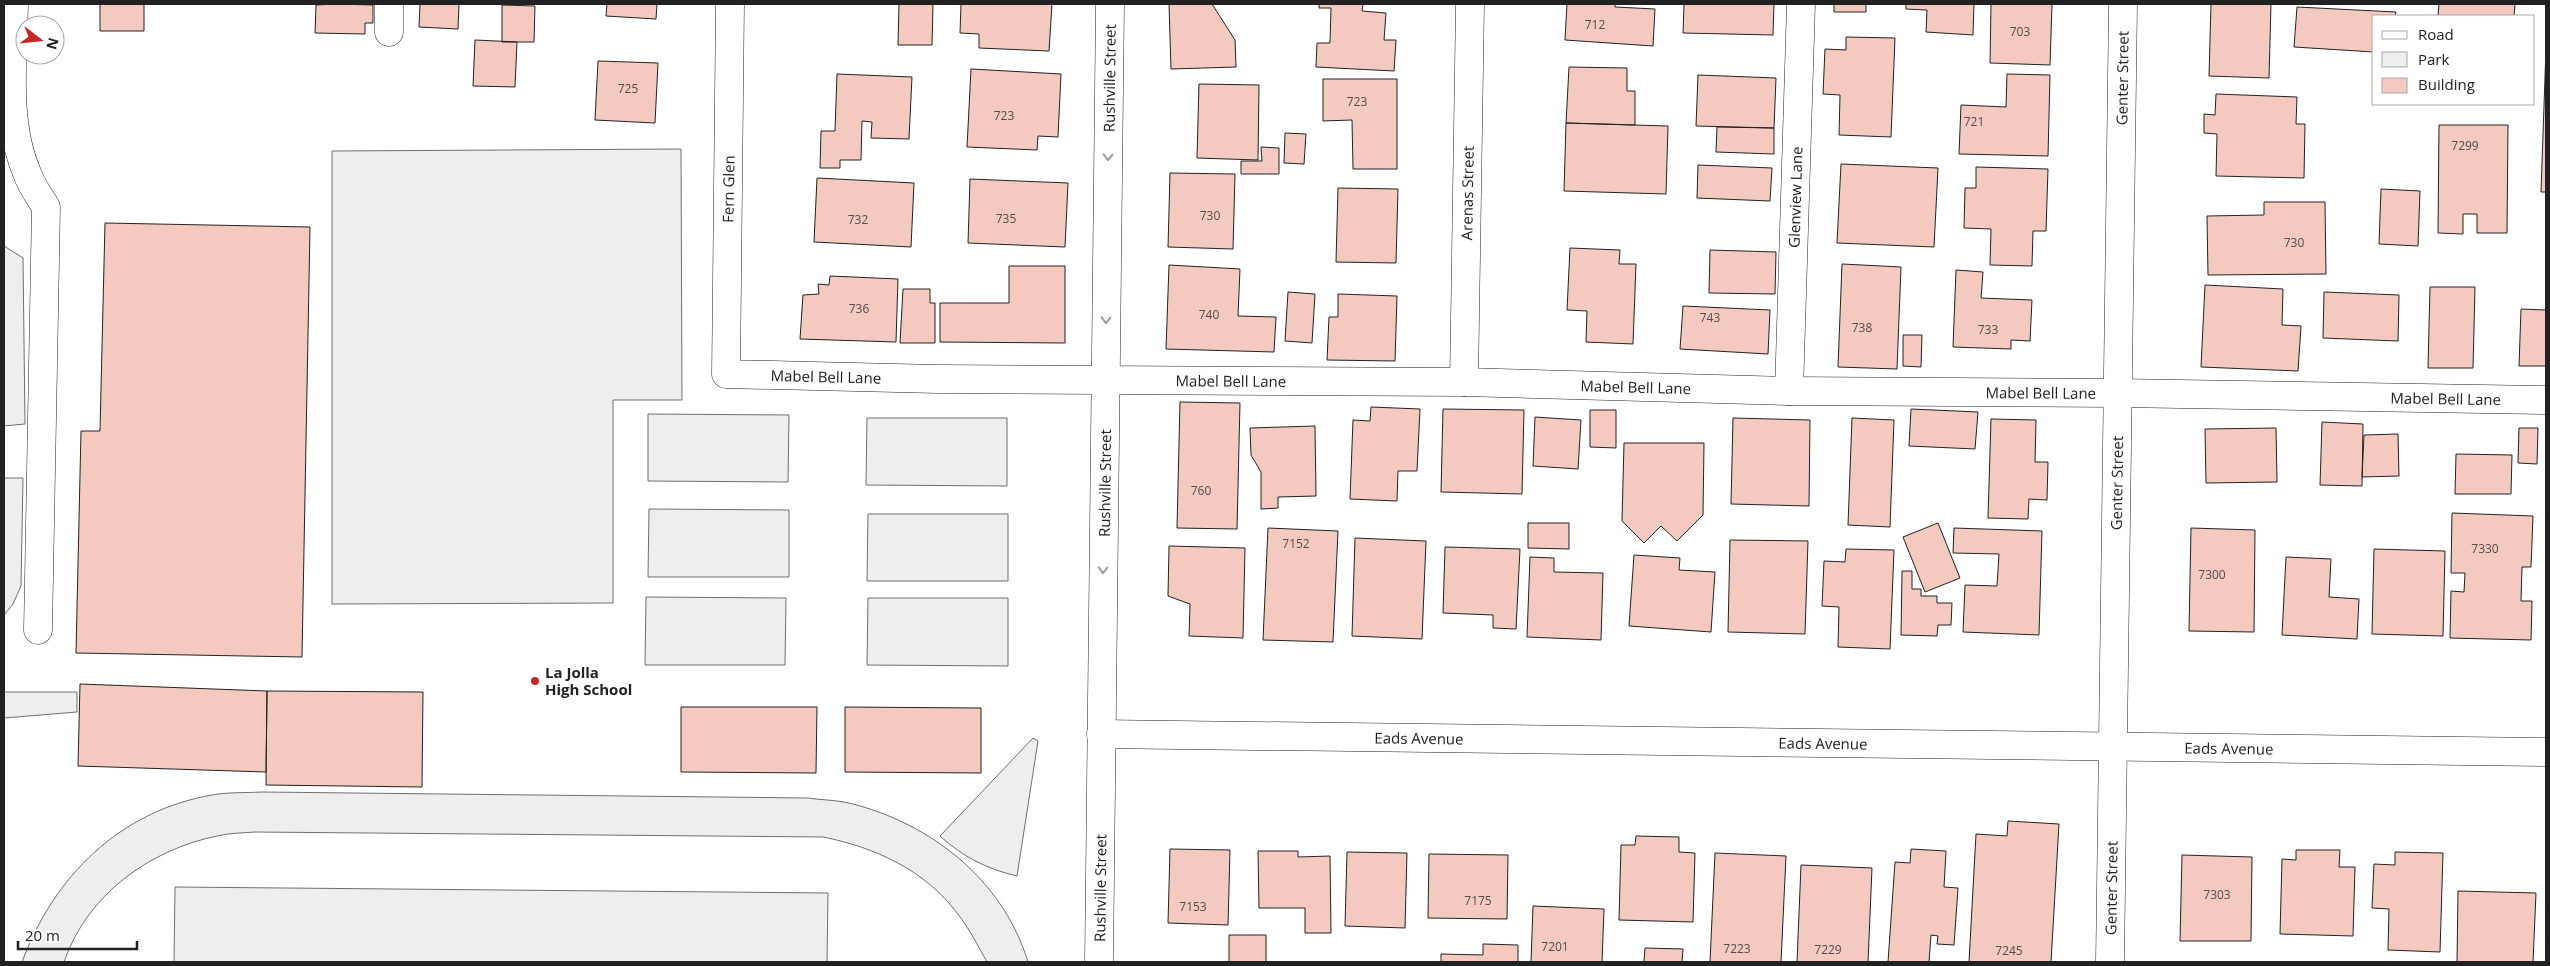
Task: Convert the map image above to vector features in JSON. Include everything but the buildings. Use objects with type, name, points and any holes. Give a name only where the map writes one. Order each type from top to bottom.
[{"type":"street","points":[[14,4],[13,99],[19,151],[26,173],[46,207],[38,630]]},
{"type":"street","points":[[389,4],[389,32]]},
{"type":"street","name":"Fern Glen","points":[[726,374],[730,4]]},
{"type":"street","name":"Rushville Street","points":[[1099,962],[1110,4]]},
{"type":"street","name":"Arenas Street","points":[[1464,382],[1470,4]]},
{"type":"street","name":"Glenview Lane","points":[[1789,391],[1801,4]]},
{"type":"street","name":"Genter Street","points":[[2110,962],[2123,4]]},
{"type":"street","name":"Mabel Bell Lane","points":[[726,374],[1106,381],[1464,382],[1789,391],[2118,393],[2546,400]]},
{"type":"street","name":"Eads Avenue","points":[[1101,734],[2546,752]]},
{"type":"green space","points":[[681,149],[682,400],[613,400],[613,603],[332,604],[332,151]]},
{"type":"green space","points":[[4,246],[23,258],[25,424],[4,426]]},
{"type":"green space","points":[[648,414],[789,415],[788,482],[648,481]]},
{"type":"green space","points":[[867,418],[1007,418],[1007,486],[866,485]]},
{"type":"green space","points":[[4,478],[23,478],[21,586],[13,604],[4,615]]},
{"type":"green space","points":[[649,509],[789,510],[789,577],[648,577]]},
{"type":"green space","points":[[868,514],[1008,514],[1008,581],[867,581]]},
{"type":"green space","points":[[646,597],[786,598],[785,665],[645,665]]},
{"type":"green space","points":[[868,598],[1008,598],[1008,666],[867,665]]},
{"type":"green space","points":[[4,692],[77,692],[77,712],[4,718]]},
{"type":"green space","points":[[1033,738],[1038,741],[1017,876],[996,870],[976,861],[940,836]]},
{"type":"green space","points":[[262,792],[808,798],[849,803],[879,812],[908,825],[935,840],[960,859],[982,881],[1001,905],[1016,932],[1028,962],[987,962],[961,919],[930,884],[879,854],[842,841],[823,837],[255,832],[222,835],[192,843],[168,852],[145,864],[105,896],[88,916],[74,938],[64,962],[22,962],[52,902],[72,876],[95,852],[120,832],[148,816],[179,803],[218,794]]},
{"type":"green space","points":[[175,887],[828,893],[827,962],[174,962]]},
{"type":"place","name":"La Jolla High School","points":[[535,681]]}]
